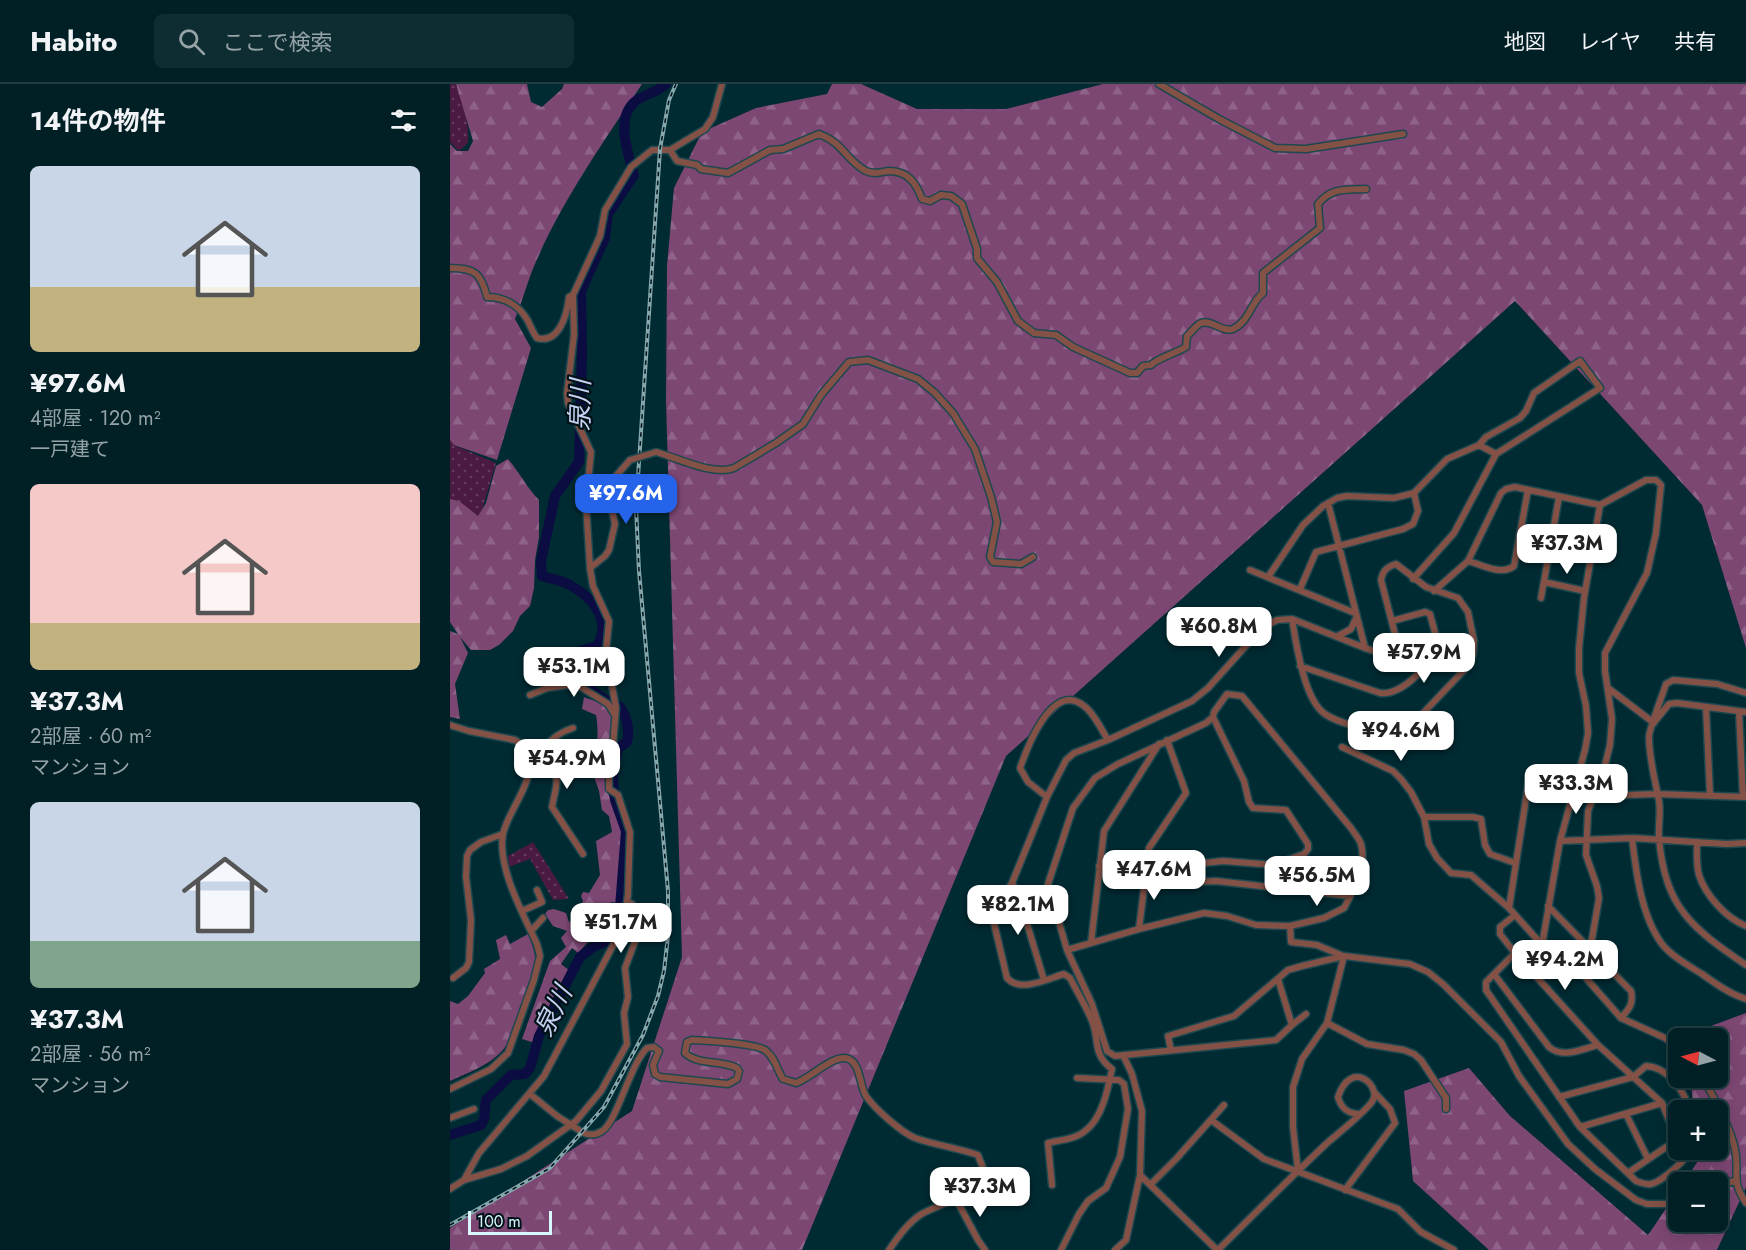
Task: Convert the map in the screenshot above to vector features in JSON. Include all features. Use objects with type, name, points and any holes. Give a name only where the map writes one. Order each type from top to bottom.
[{"type":"street","points":[[464,1180],[479,1153],[544,1076],[617,938],[625,916],[627,902],[630,832],[618,795],[609,789],[609,767],[616,708],[606,652],[609,621],[593,586],[590,568],[586,504],[591,452],[568,403],[567,393],[574,335],[573,296],[600,236],[605,210],[631,167],[652,150],[670,150],[710,123],[722,84]]},
{"type":"street","points":[[1159,84],[1275,148],[1306,150],[1403,134]]},
{"type":"street","points":[[670,150],[677,161],[697,165],[702,169],[729,173],[770,150],[783,149],[819,134],[840,145],[846,155],[866,171],[875,174],[890,171],[905,175],[916,183],[922,199],[930,201],[941,195],[951,196],[962,204],[966,213],[977,258],[997,282],[1018,321],[1034,333],[1056,335],[1073,346],[1130,373],[1137,373],[1143,366],[1150,365],[1155,360],[1170,356],[1186,347],[1187,336],[1201,324],[1208,323],[1224,329],[1234,328],[1251,313],[1258,297],[1263,293],[1263,273],[1320,228],[1322,223],[1318,204],[1324,197],[1334,190],[1366,189]]},
{"type":"street","points":[[450,268],[472,270],[479,275],[484,283],[487,297],[504,298],[516,306],[526,318],[534,336],[545,340],[553,337],[567,313],[569,297],[573,296]]},
{"type":"street","points":[[590,568],[609,550],[615,524],[611,506],[611,489],[616,476],[630,460],[656,452],[697,465],[727,470],[734,468],[803,424],[821,395],[849,362],[868,360],[918,379],[953,412],[975,449],[991,497],[997,522],[990,557],[993,562],[1021,564],[1033,557]]},
{"type":"street","points":[[1268,577],[1303,525],[1328,503],[1347,496],[1394,498],[1414,493],[1448,459],[1479,445],[1494,432],[1520,418],[1526,411],[1534,393],[1580,361],[1600,388],[1496,454],[1454,533],[1413,579]]},
{"type":"street","points":[[1479,445],[1496,454]]},
{"type":"street","points":[[1434,591],[1468,561],[1501,493],[1506,489],[1515,487],[1600,505],[1646,480],[1656,480],[1661,485],[1656,533],[1647,573],[1605,653],[1605,671],[1612,719],[1610,746],[1603,773],[1588,810],[1586,855],[1599,898],[1592,939],[1588,946]]},
{"type":"street","points":[[1468,561],[1499,571],[1508,571],[1514,566],[1528,490]]},
{"type":"street","points":[[1300,589],[1316,552],[1413,524],[1418,511],[1414,493]]},
{"type":"street","points":[[1541,598],[1559,497]]},
{"type":"street","points":[[1328,503],[1365,648]]},
{"type":"street","points":[[1542,945],[1560,841],[1588,733],[1579,648],[1585,591],[1600,505]]},
{"type":"street","points":[[1052,1185],[1048,1143],[1078,1136],[1096,1120],[1112,1070],[1101,1061],[1093,1023],[1070,978],[1064,974],[1022,986],[1012,984],[1007,978],[992,915],[1012,883],[1047,797],[1066,760],[1074,753],[1108,740],[1192,701],[1208,688],[1262,628],[1277,620],[1292,619],[1365,648],[1381,651],[1392,646],[1395,634],[1381,580],[1383,572],[1396,564],[1413,579],[1434,591],[1458,598],[1468,612],[1474,641],[1473,655],[1467,667],[1401,734],[1380,735],[1325,714],[1317,706],[1300,666],[1292,619]]},
{"type":"street","points":[[1250,570],[1300,589],[1356,615]]},
{"type":"street","points":[[1544,582],[1585,591]]},
{"type":"street","points":[[1300,666],[1372,691],[1388,695],[1394,693],[1405,687],[1432,656],[1436,641],[1430,614],[1425,612],[1392,621]]},
{"type":"street","points":[[1337,637],[1351,629],[1356,615]]},
{"type":"street","points":[[1746,693],[1718,684],[1673,680],[1666,684],[1649,734],[1659,810],[1659,838],[1667,878],[1681,910],[1708,939],[1746,965]]},
{"type":"street","points":[[530,695],[547,688],[576,684],[608,704],[616,716]]},
{"type":"street","points":[[1608,688],[1654,723]]},
{"type":"street","points":[[1067,950],[1194,915],[1214,913],[1256,925],[1290,926],[1324,918],[1344,908],[1362,864],[1363,853],[1360,842],[1351,828],[1242,696],[1227,694],[1214,712],[1214,717],[1244,781],[1249,802],[1253,808],[1286,810],[1308,844],[1308,849],[1304,854],[1274,865],[1223,861],[1146,871],[1100,866]]},
{"type":"street","points":[[1047,797],[1028,782],[1020,768],[1033,734],[1055,706],[1064,701],[1079,702],[1086,707],[1108,740]]},
{"type":"street","points":[[1594,796],[1657,794],[1744,797],[1743,712],[1677,703],[1669,704],[1654,723]]},
{"type":"street","points":[[1706,708],[1710,795]]},
{"type":"street","points":[[1214,717],[1206,723],[1108,769],[1095,778],[1073,808],[1048,884],[1067,950],[1092,1004],[1107,1051],[1115,1056],[1276,1040],[1306,1014]]},
{"type":"street","points":[[450,725],[515,740],[521,744],[531,759],[549,763],[558,776],[552,807],[583,854]]},
{"type":"street","points":[[450,1089],[491,1069],[508,1053],[539,964],[538,950],[504,862],[503,834],[527,779],[531,759],[542,751],[559,732],[573,728]]},
{"type":"street","points":[[1139,929],[1149,848],[1186,793],[1167,740]]},
{"type":"street","points":[[1091,943],[1104,831],[1159,744]]},
{"type":"street","points":[[1342,747],[1393,771],[1411,792],[1424,817],[1429,844],[1437,858],[1451,873],[1472,875],[1509,908],[1542,945],[1585,977],[1621,1018],[1668,1040]]},
{"type":"street","points":[[1509,908],[1530,773]]},
{"type":"street","points":[[1424,817],[1481,819],[1485,844],[1490,854],[1515,863]]},
{"type":"street","points":[[453,978],[469,962],[471,920],[466,877],[467,856],[470,850],[481,842],[503,834]]},
{"type":"street","points":[[1560,841],[1632,837],[1746,843]]},
{"type":"street","points":[[1632,837],[1640,889],[1651,925],[1662,945],[1735,996],[1746,999]]},
{"type":"street","points":[[1697,842],[1700,876],[1708,891],[1727,915],[1746,926]]},
{"type":"street","points":[[1194,882],[1216,881],[1350,896]]},
{"type":"street","points":[[1012,883],[1018,894],[1044,980]]},
{"type":"street","points":[[522,911],[542,902],[537,890]]},
{"type":"street","points":[[450,1189],[464,1180],[501,1169],[526,1156],[571,1126],[601,1091],[627,1044],[624,1013],[628,998],[625,968],[637,930],[632,904],[627,902]]},
{"type":"street","points":[[1548,906],[1631,991],[1632,1006],[1621,1018]]},
{"type":"street","points":[[1515,915],[1500,927],[1500,934],[1598,1045],[1662,1103],[1674,1133],[1672,1143],[1628,1173]]},
{"type":"street","points":[[531,931],[543,918]]},
{"type":"street","points":[[1290,926],[1291,942],[1317,945],[1344,956],[1410,964],[1428,972],[1501,1042],[1519,1076],[1568,1144],[1595,1169],[1636,1200],[1647,1204],[1668,1204]]},
{"type":"street","points":[[1515,953],[1486,982],[1486,990],[1580,1127],[1636,1181],[1644,1184],[1653,1184],[1683,1160]]},
{"type":"street","points":[[1171,1050],[1167,1036],[1234,1016],[1288,970],[1344,956]]},
{"type":"street","points":[[1298,1171],[1293,1126],[1293,1087],[1302,1059],[1328,1023],[1344,956]]},
{"type":"street","points":[[1494,974],[1555,1052],[1561,1054],[1598,1045]]},
{"type":"street","points":[[1278,979],[1292,1025]]},
{"type":"street","points":[[1328,1023],[1367,1044],[1404,1050],[1414,1054],[1421,1060],[1446,1098],[1446,1109]]},
{"type":"street","points":[[530,1094],[571,1126],[593,1134],[602,1132],[608,1125],[633,1071],[647,1048],[654,1047],[658,1051],[653,1065],[655,1074],[660,1077],[728,1084],[737,1079],[739,1071],[737,1068],[723,1063],[690,1058],[685,1053],[687,1042],[692,1040],[713,1041],[764,1049],[775,1062],[783,1078],[796,1083],[837,1059],[851,1060],[856,1066],[866,1096],[885,1116],[913,1137],[978,1155],[983,1169],[980,1183],[974,1189],[922,1214],[909,1224],[889,1250]]},
{"type":"street","points":[[1115,1250],[1126,1240],[1140,1175],[1142,1111],[1132,1074],[1123,1055]]},
{"type":"street","points":[[1559,1097],[1633,1077],[1646,1066],[1660,1069],[1682,1090],[1686,1100]]},
{"type":"street","points":[[1345,1190],[1395,1123],[1390,1109],[1375,1093],[1372,1085],[1365,1079],[1353,1077],[1346,1080],[1338,1097],[1340,1106],[1351,1114],[1358,1114]]},
{"type":"street","points":[[1061,1250],[1079,1214],[1088,1202],[1106,1188],[1122,1150],[1128,1109],[1124,1084],[1119,1080],[1077,1078]]},
{"type":"street","points":[[1708,1088],[1720,1110],[1735,1149],[1735,1181],[1746,1203]]},
{"type":"street","points":[[1140,1175],[1218,1250],[1373,1100],[1375,1093]]},
{"type":"street","points":[[1580,1127],[1662,1103]]},
{"type":"street","points":[[1150,1185],[1224,1105]]},
{"type":"street","points":[[450,1119],[474,1109]]},
{"type":"street","points":[[1626,1114],[1648,1159]]},
{"type":"street","points":[[1211,1120],[1264,1159],[1398,1209],[1421,1232],[1454,1250]]},
{"type":"street","points":[[1728,1183],[1735,1181]]},
{"type":"street","points":[[956,1199],[985,1250]]},
{"type":"shaded area","points":[[450,84],[456,84],[468,128],[468,143],[459,151],[450,142]]},
{"type":"shaded area","points":[[450,439],[456,446],[496,463],[480,517],[450,499]]},
{"type":"shaded area","points":[[533,842],[569,899],[553,900],[530,859],[509,867],[508,856]]},
{"type":"green space","points":[[456,84],[527,84],[531,102],[542,107],[562,89],[564,84],[642,84],[568,199],[532,271],[515,319],[531,348],[497,460],[454,445],[450,440],[450,144],[457,151],[468,151],[473,141]]},
{"type":"green space","points":[[832,84],[861,84],[917,109],[1006,109],[1103,84],[1746,84],[1746,648],[1702,505],[1515,301],[1006,756],[802,1250],[450,1250],[450,1228],[632,1111],[682,957],[666,400],[667,266],[674,188],[702,132],[756,108],[827,94]]},
{"type":"green space","points":[[508,459],[539,500],[539,537],[530,606],[520,616],[513,631],[499,645],[490,650],[471,650],[460,637],[468,653],[455,684],[460,719],[450,717],[450,631],[458,634],[450,622],[450,499],[459,501],[478,516],[486,503],[496,466]]},
{"type":"green space","points":[[584,697],[604,705],[612,714],[613,729],[606,772],[608,793],[624,831],[619,897],[618,903],[611,902],[598,927],[607,935],[600,941],[588,942],[578,953],[572,948],[561,964],[570,971],[535,1043],[522,1039],[550,961],[566,947],[561,938],[567,931],[553,926],[545,914],[548,910],[554,909],[566,913],[569,922],[573,920],[583,901],[581,896],[583,892],[589,893],[600,875],[596,841],[612,832],[609,816],[602,810],[599,791],[590,765],[597,741],[596,715],[582,709]]},
{"type":"green space","points":[[528,934],[535,954],[532,977],[507,1044],[490,1061],[450,1081],[450,1001],[458,1004],[468,996],[485,973],[484,969],[500,959],[496,940],[506,935],[510,944]]},
{"type":"green space","points":[[1746,1013],[1746,1187],[1728,1226],[1728,1172],[1691,1172],[1699,1160],[1728,1160],[1728,1100],[1693,1100],[1691,1088],[1728,1088],[1728,1028],[1706,1028]]},
{"type":"green space","points":[[1469,1068],[1510,1116],[1648,1235],[1668,1206],[1668,1232],[1725,1232],[1717,1250],[1489,1250],[1413,1181],[1404,1091]]},
{"type":"waterway","name":"泉川","points":[[450,1135],[481,1125],[484,1120],[486,1100],[511,1075],[525,1074],[530,1068],[539,1036],[580,957],[593,947],[610,940],[618,923],[626,831],[615,800],[613,773],[618,748],[627,742],[627,723],[619,706],[606,700],[587,686],[577,666],[580,651],[597,646],[601,636],[602,627],[598,611],[593,603],[578,590],[560,581],[542,576],[541,561],[555,496],[579,462],[581,291],[605,238],[608,214],[634,175],[625,135],[626,115],[637,100],[666,84]]},
{"type":"railway","points":[[450,1225],[550,1168],[604,1107],[643,1035],[658,996],[664,971],[668,936],[668,891],[639,571],[636,507],[660,149],[669,100],[676,84]]}]
